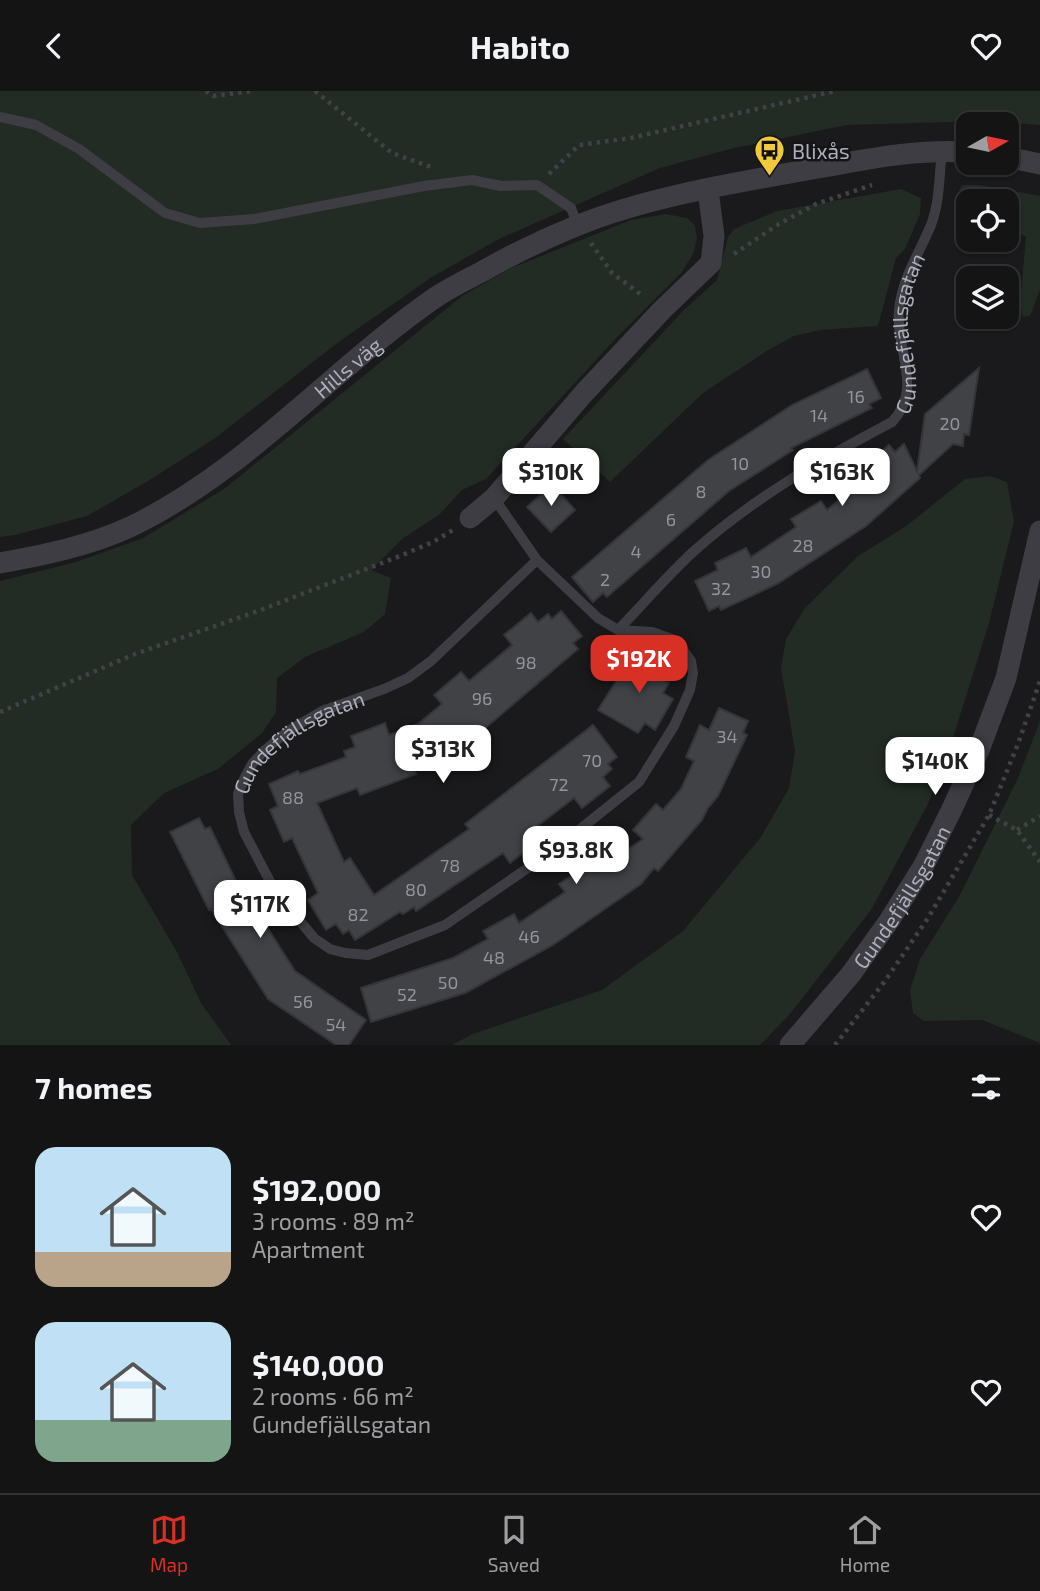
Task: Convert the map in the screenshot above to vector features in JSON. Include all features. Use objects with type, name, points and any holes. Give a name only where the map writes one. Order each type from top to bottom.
[{"type":"street","points":[[470,518],[494,498],[583,393],[710,263],[714,236],[708,190],[918,151],[956,151]]},
{"type":"street","points":[[1019,160],[1040,164]]},
{"type":"street","name":"Hills väg","points":[[0,563],[91,542],[129,527],[172,505],[212,480],[252,449],[380,338],[439,295],[514,254],[578,226],[653,203],[708,190]]},
{"type":"street","name":"Gundefjällsgatan","points":[[790,1045],[851,974],[889,921],[924,865],[951,811],[1006,678],[1040,531]]},
{"type":"lane","points":[[0,117],[36,125],[79,149],[165,213],[200,223],[254,219],[424,186],[472,180],[501,186],[537,185],[571,208],[578,226]]},
{"type":"lane","name":"Gundefjällsgatan","points":[[618,630],[692,553],[733,519],[778,486],[892,422],[904,407],[909,386],[899,332],[899,312],[907,277],[932,223],[938,197],[942,150]]},
{"type":"lane","points":[[494,498],[537,560],[598,618],[618,630]]},
{"type":"lane","name":"Gundefjällsgatan","points":[[537,560],[430,661],[408,677],[384,689],[322,711],[288,731],[252,764],[238,795],[244,831],[275,891],[314,938],[330,949],[368,955],[445,925],[554,850],[639,782],[674,726],[690,690],[693,673],[691,661],[672,639],[652,632],[618,630]]},
{"type":"path","points":[[205,91],[213,96],[252,91]]},
{"type":"path","points":[[315,91],[392,153],[472,180]]},
{"type":"path","points":[[537,185],[579,145],[631,138],[835,91]]},
{"type":"path","points":[[710,263],[737,253],[779,224],[816,204],[878,183]]},
{"type":"path","points":[[578,226],[612,273],[662,310]]},
{"type":"path","points":[[0,712],[135,654],[258,611],[400,556],[433,542],[470,518]]},
{"type":"path","points":[[989,815],[1017,830],[1040,862]]},
{"type":"path","points":[[1017,830],[1040,816]]},
{"type":"shaded area","points":[[0,91],[1040,91],[1040,125],[1019,123],[1019,112],[956,112],[956,122],[847,125],[734,148],[660,168],[499,239],[432,277],[340,341],[214,439],[87,516],[0,537]]},
{"type":"shaded area","points":[[963,185],[980,185],[1002,189],[960,189]]},
{"type":"shaded area","points":[[901,189],[921,198],[920,214],[905,249],[896,258],[878,326],[820,330],[794,336],[768,350],[703,393],[610,482],[563,439],[684,310],[717,280],[728,237],[734,229],[777,211]]},
{"type":"shaded area","points":[[1019,192],[1040,196],[1040,290],[1030,316],[1023,317],[1020,304],[1026,237],[1019,233]]},
{"type":"shaded area","points":[[666,214],[687,218],[695,226],[697,238],[694,252],[682,272],[619,335],[486,479],[462,490],[440,514],[402,539],[371,570],[391,578],[385,614],[364,632],[305,657],[277,678],[276,712],[262,733],[218,769],[164,793],[131,825],[132,875],[177,952],[201,1003],[231,1045],[0,1045],[0,581],[76,562],[143,538],[224,489],[462,296],[509,269],[631,220]]},
{"type":"shaded area","points":[[990,476],[1007,482],[1014,522],[989,623],[952,741],[928,804],[871,910],[790,1014],[760,1045],[452,1045],[473,1034],[602,990],[683,931],[761,837],[789,788],[795,751],[781,668],[786,639],[805,608],[858,556],[905,527],[965,479]]},
{"type":"shaded area","points":[[1040,721],[1040,1043],[982,1020],[924,1021],[913,1013],[910,990],[920,959],[960,895],[1018,778]]},
{"type":"building","points":[[979,368],[969,435],[964,434],[963,446],[953,444],[919,475],[920,478],[866,526],[777,584],[721,610],[719,606],[709,611],[695,581],[718,570],[715,563],[746,548],[751,557],[796,527],[791,519],[821,501],[827,510],[868,475],[862,468],[889,445],[895,452],[904,444],[917,471],[925,414]]},
{"type":"building","points":[[867,369],[881,398],[869,404],[872,408],[791,448],[793,450],[729,491],[607,597],[603,593],[593,602],[572,577],[708,460],[792,405]]},
{"type":"building","points":[[552,484],[575,510],[551,532],[527,507]]},
{"type":"building","points":[[561,611],[582,636],[573,643],[578,649],[463,747],[458,742],[438,759],[413,767],[416,774],[360,795],[357,788],[317,803],[344,862],[350,858],[374,895],[469,829],[465,824],[593,725],[617,757],[608,764],[612,769],[603,777],[610,786],[582,808],[574,798],[540,824],[531,832],[538,841],[510,863],[503,853],[416,911],[414,907],[403,914],[400,912],[355,940],[349,930],[343,934],[336,924],[326,930],[308,900],[318,893],[292,838],[284,842],[270,810],[278,806],[269,784],[298,771],[300,774],[346,757],[344,751],[355,747],[351,736],[385,723],[389,735],[418,724],[442,704],[434,695],[461,672],[469,681],[512,645],[504,635],[531,613],[538,622],[548,614],[552,619]]},
{"type":"building","points":[[642,652],[670,669],[663,680],[669,683],[663,693],[673,699],[655,730],[645,723],[638,733],[598,710],[630,659],[635,662]]},
{"type":"building","points":[[719,708],[748,721],[743,733],[747,735],[718,796],[702,820],[658,871],[654,868],[641,884],[553,945],[465,993],[371,1022],[361,988],[453,958],[488,939],[483,931],[514,914],[519,923],[565,892],[559,884],[588,865],[594,872],[643,839],[633,830],[656,804],[663,810],[681,789],[694,761],[686,757],[700,725],[709,730]]},
{"type":"building","points":[[199,818],[205,829],[210,827],[250,910],[254,907],[295,971],[366,1020],[349,1045],[336,1045],[268,999],[211,909],[209,910],[170,832]]},
{"type":"place","name":"Blixås","points":[[769,177]]}]
